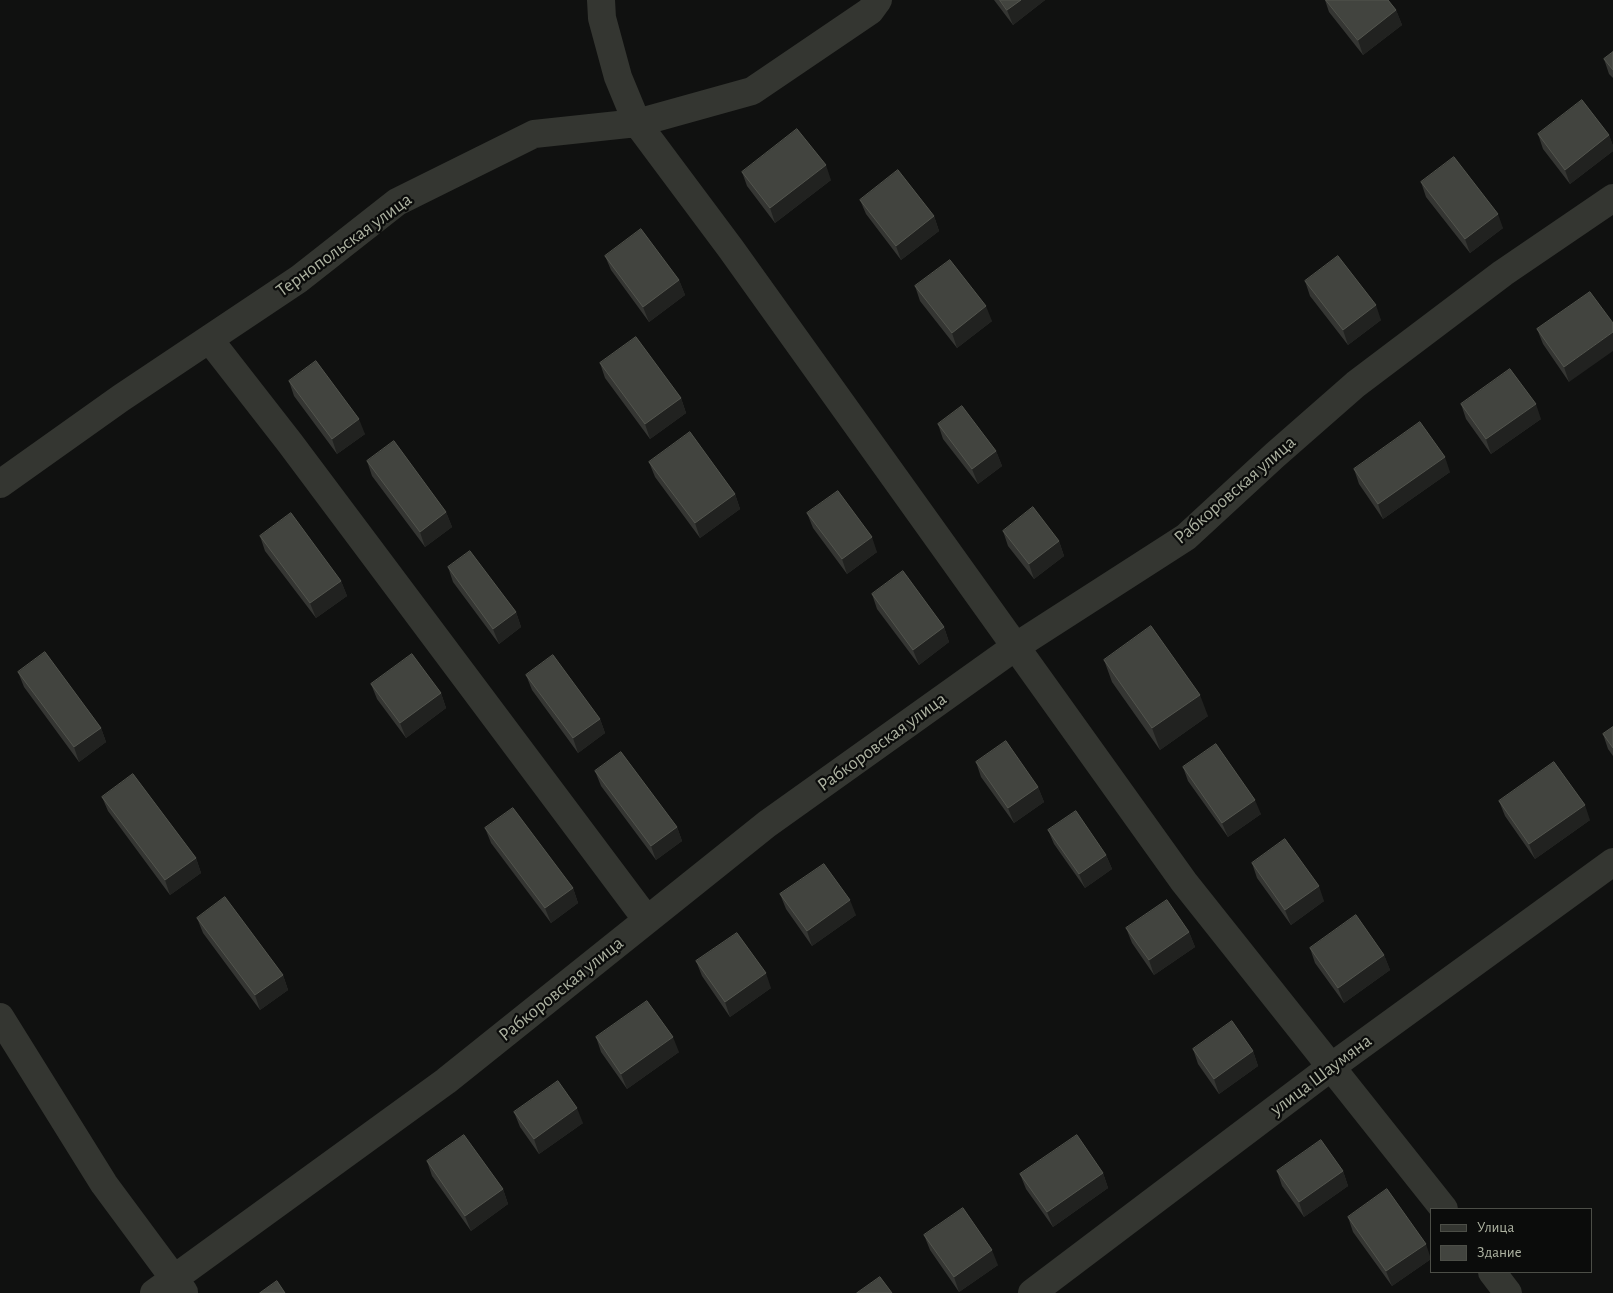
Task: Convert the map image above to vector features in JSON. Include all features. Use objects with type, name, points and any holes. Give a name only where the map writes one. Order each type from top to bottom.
[{"type":"street","points":[[600,0],[602,18],[618,77],[637,124],[731,249],[1184,882],[1443,1208]]},
{"type":"street","name":"Тернопольская улица","points":[[0,484],[120,398],[299,279],[396,202],[534,134],[637,124],[752,92],[870,10],[878,0]]},
{"type":"street","name":"Рабкоровская улица","points":[[171,1288],[446,1081],[767,824],[1015,646],[1186,537],[1356,384],[1503,273],[1613,198]]},
{"type":"street","points":[[209,339],[290,443],[647,920]]},
{"type":"street","name":"улица Шаумяна","points":[[1032,1293],[1331,1067],[1613,862]]},
{"type":"street","points":[[0,1017],[171,1288]]},
{"type":"street","points":[[1493,1273],[1508,1293]]},
{"type":"building","points":[[1000,0],[1021,0],[1007,10]]},
{"type":"building","points":[[1326,0],[1388,0],[1396,10],[1358,40]]},
{"type":"building","points":[[1613,52],[1613,70],[1604,59]]},
{"type":"building","points":[[1582,100],[1609,135],[1565,170],[1538,134]]},
{"type":"building","points":[[797,129],[826,165],[770,208],[742,172]]},
{"type":"building","points":[[1454,157],[1498,214],[1465,239],[1421,182]]},
{"type":"building","points":[[898,170],[934,216],[896,246],[860,200]]},
{"type":"building","points":[[641,229],[679,280],[643,307],[605,256]]},
{"type":"building","points":[[1338,256],[1376,305],[1343,330],[1305,281]]},
{"type":"building","points":[[950,260],[986,306],[952,333],[915,286]]},
{"type":"building","points":[[1590,292],[1613,323],[1613,332],[1564,367],[1537,329]]},
{"type":"building","points":[[636,337],[681,398],[645,424],[600,363]]},
{"type":"building","points":[[316,361],[359,419],[332,439],[289,381]]},
{"type":"building","points":[[1510,369],[1536,404],[1486,439],[1461,404]]},
{"type":"building","points":[[962,406],[996,451],[972,469],[938,424]]},
{"type":"building","points":[[1420,422],[1445,457],[1378,504],[1354,469]]},
{"type":"building","points":[[690,432],[735,494],[695,523],[649,462]]},
{"type":"building","points":[[394,441],[446,512],[420,532],[367,461]]},
{"type":"building","points":[[838,491],[872,537],[842,559],[807,513]]},
{"type":"building","points":[[1033,507],[1059,541],[1029,564],[1003,531]]},
{"type":"building","points":[[291,513],[341,581],[310,603],[260,536]]},
{"type":"building","points":[[470,551],[516,612],[493,629],[448,567]]},
{"type":"building","points":[[903,571],[944,627],[913,650],[872,594]]},
{"type":"building","points":[[1151,626],[1200,695],[1152,728],[1104,660]]},
{"type":"building","points":[[45,652],[101,728],[74,747],[18,672]]},
{"type":"building","points":[[412,654],[441,693],[400,723],[371,684]]},
{"type":"building","points":[[553,655],[600,719],[573,738],[526,675]]},
{"type":"building","points":[[1613,727],[1613,748],[1603,734]]},
{"type":"building","points":[[1006,741],[1038,787],[1008,808],[976,762]]},
{"type":"building","points":[[1216,744],[1255,800],[1222,823],[1183,767]]},
{"type":"building","points":[[621,752],[677,827],[651,846],[595,771]]},
{"type":"building","points":[[1554,762],[1585,805],[1529,844],[1499,801]]},
{"type":"building","points":[[133,774],[196,858],[165,880],[102,797]]},
{"type":"building","points":[[513,808],[573,888],[545,908],[485,828]]},
{"type":"building","points":[[1076,811],[1106,855],[1079,874],[1048,830]]},
{"type":"building","points":[[1285,839],[1319,886],[1285,910],[1252,863]]},
{"type":"building","points":[[824,864],[850,900],[807,931],[780,894]]},
{"type":"building","points":[[225,897],[283,975],[255,995],[197,918]]},
{"type":"building","points":[[1167,900],[1189,932],[1149,960],[1126,928]]},
{"type":"building","points":[[1356,915],[1384,955],[1338,988],[1310,948]]},
{"type":"building","points":[[737,933],[766,973],[725,1002],[696,961]]},
{"type":"building","points":[[647,1001],[673,1037],[621,1074],[596,1037]]},
{"type":"building","points":[[1232,1021],[1253,1051],[1214,1079],[1193,1049]]},
{"type":"building","points":[[558,1081],[577,1108],[534,1139],[514,1112]]},
{"type":"building","points":[[464,1135],[503,1189],[465,1216],[427,1161]]},
{"type":"building","points":[[1077,1135],[1103,1173],[1047,1212],[1020,1174]]},
{"type":"building","points":[[1321,1140],[1343,1171],[1299,1202],[1277,1171]]},
{"type":"building","points":[[1387,1189],[1426,1244],[1386,1271],[1348,1217]]},
{"type":"building","points":[[963,1208],[992,1250],[954,1277],[924,1235]]},
{"type":"building","points":[[880,1277],[892,1293],[857,1293]]},
{"type":"building","points":[[277,1281],[285,1293],[260,1293]]}]
